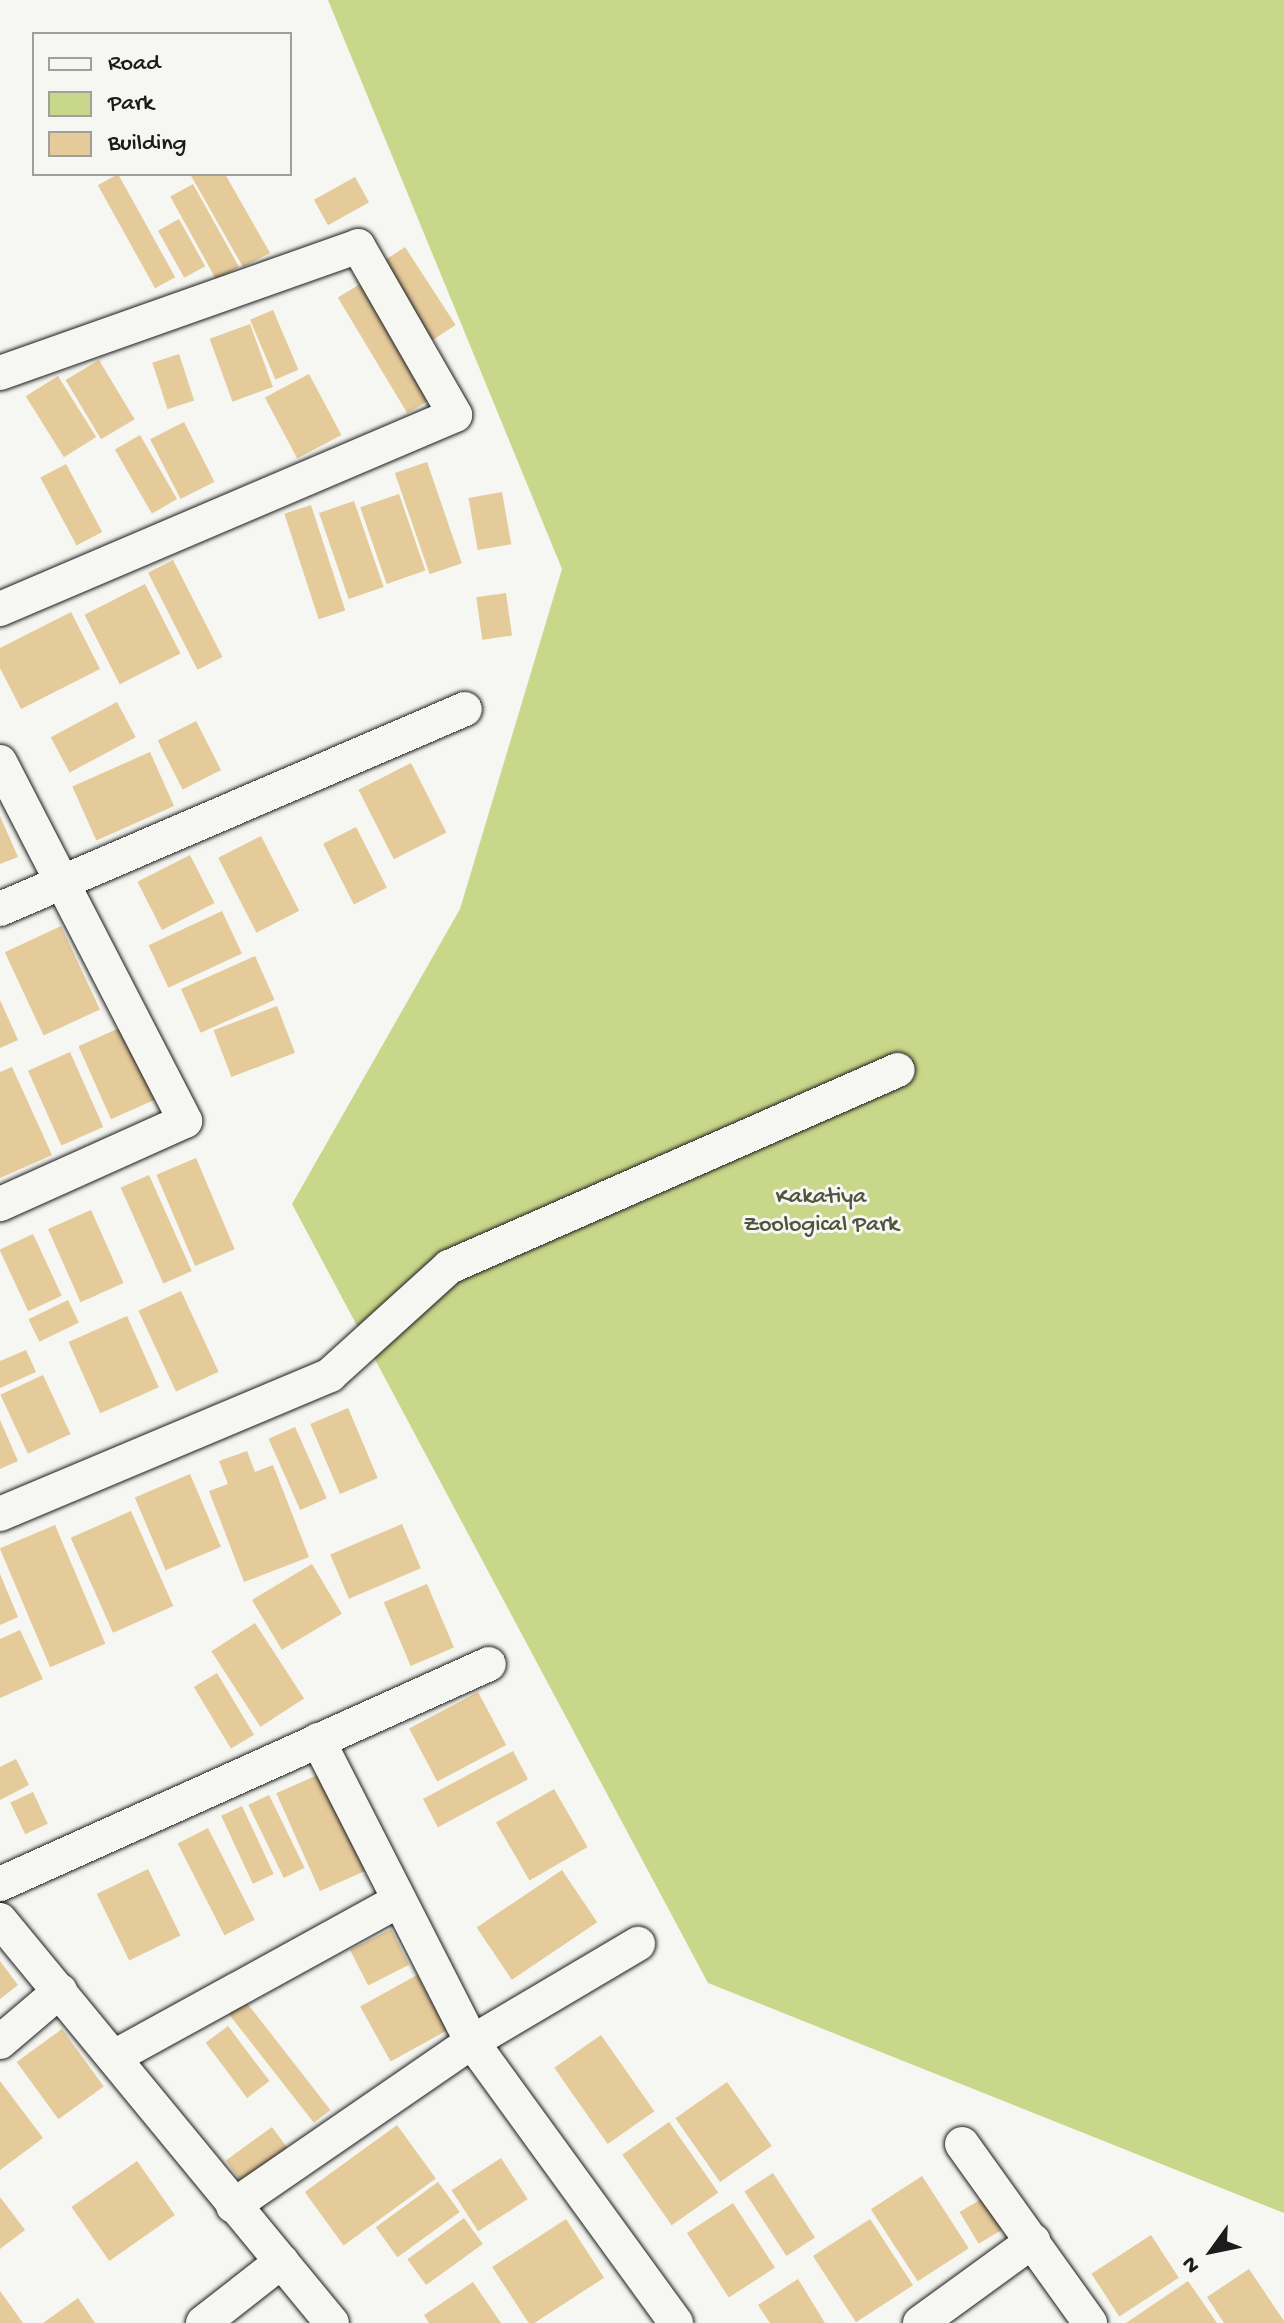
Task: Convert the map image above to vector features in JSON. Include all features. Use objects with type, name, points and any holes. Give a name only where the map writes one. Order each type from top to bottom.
[{"type":"street","points":[[0,373],[358,246],[455,415],[0,609]]},
{"type":"street","points":[[0,909],[465,709]]},
{"type":"street","points":[[0,762],[185,1121],[0,1204]]},
{"type":"street","points":[[0,1514],[330,1375],[449,1267],[898,1070]]},
{"type":"street","points":[[0,1884],[489,1664]]},
{"type":"street","points":[[318,1740],[472,2042],[676,2323]]},
{"type":"street","points":[[116,2056],[398,1901]]},
{"type":"street","points":[[0,1920],[116,2056],[233,2206],[332,2323]]},
{"type":"street","points":[[233,2206],[472,2042],[638,1944]]},
{"type":"street","points":[[0,2042],[60,1991]]},
{"type":"street","points":[[962,2144],[1090,2323]]},
{"type":"street","points":[[920,2323],[1033,2241]]},
{"type":"street","points":[[203,2323],[282,2261]]},
{"type":"green space","name":"Kakatiya Zoological Park","points":[[328,0],[1284,0],[1284,2213],[708,1983],[292,1204],[460,909],[562,569]]},
{"type":"building","points":[[114,176],[119,176],[175,277],[155,288],[98,185]]},
{"type":"building","points":[[191,176],[226,176],[270,253],[243,267]]},
{"type":"building","points":[[355,177],[369,202],[328,225],[314,200]]},
{"type":"building","points":[[193,184],[239,267],[216,280],[170,197]]},
{"type":"building","points":[[179,219],[205,266],[184,278],[158,231]]},
{"type":"building","points":[[405,247],[456,325],[429,342],[378,264]]},
{"type":"building","points":[[367,280],[437,396],[407,413],[338,298]]},
{"type":"building","points":[[273,310],[298,370],[275,380],[250,320]]},
{"type":"building","points":[[250,324],[273,387],[233,402],[210,339]]},
{"type":"building","points":[[179,354],[194,401],[168,409],[152,363]]},
{"type":"building","points":[[99,360],[135,419],[101,439],[66,380]]},
{"type":"building","points":[[309,374],[341,435],[297,458],[265,397]]},
{"type":"building","points":[[58,376],[96,437],[64,457],[26,396]]},
{"type":"building","points":[[184,422],[214,482],[181,499],[150,439]]},
{"type":"building","points":[[140,435],[177,499],[152,514],[115,450]]},
{"type":"building","points":[[427,462],[462,563],[430,574],[395,473]]},
{"type":"building","points":[[66,464],[102,532],[77,546],[40,478]]},
{"type":"building","points":[[502,492],[511,544],[478,550],[469,498]]},
{"type":"building","points":[[399,494],[425,571],[387,584],[360,507]]},
{"type":"building","points":[[354,501],[384,587],[349,599],[319,513]]},
{"type":"building","points":[[311,505],[345,611],[319,619],[284,514]]},
{"type":"building","points":[[173,560],[222,657],[198,670],[148,573]]},
{"type":"building","points":[[145,584],[180,653],[120,684],[84,615]]},
{"type":"building","points":[[506,593],[512,636],[482,640],[476,597]]},
{"type":"building","points":[[71,612],[100,669],[21,709],[0,668],[0,648]]},
{"type":"building","points":[[117,702],[136,737],[70,773],[51,737]]},
{"type":"building","points":[[196,721],[221,770],[183,790],[158,741]]},
{"type":"building","points":[[150,752],[174,806],[96,840],[72,787]]},
{"type":"building","points":[[411,763],[446,832],[394,859],[358,790]]},
{"type":"building","points":[[0,816],[18,857],[0,864]]},
{"type":"building","points":[[356,827],[387,888],[354,904],[323,844]]},
{"type":"building","points":[[261,836],[299,911],[256,933],[218,858]]},
{"type":"building","points":[[190,855],[215,903],[162,930],[137,882]]},
{"type":"building","points":[[222,911],[242,954],[168,988],[149,945]]},
{"type":"building","points":[[61,926],[100,1009],[44,1036],[5,952]]},
{"type":"building","points":[[255,956],[275,1000],[201,1033],[181,989]]},
{"type":"building","points":[[0,1000],[18,1040],[0,1048]]},
{"type":"building","points":[[277,1006],[295,1053],[231,1077],[214,1030]]},
{"type":"building","points":[[126,1025],[159,1098],[111,1119],[78,1046]]},
{"type":"building","points":[[70,1052],[103,1127],[61,1146],[28,1071]]},
{"type":"building","points":[[12,1067],[52,1155],[0,1178],[0,1072]]},
{"type":"building","points":[[196,1158],[235,1249],[195,1266],[156,1175]]},
{"type":"building","points":[[149,1175],[192,1271],[163,1284],[121,1188]]},
{"type":"building","points":[[91,1210],[124,1283],[81,1302],[48,1229]]},
{"type":"building","points":[[33,1234],[62,1296],[28,1311],[0,1249]]},
{"type":"building","points":[[181,1291],[219,1372],[176,1392],[138,1311]]},
{"type":"building","points":[[68,1300],[79,1322],[39,1342],[28,1319]]},
{"type":"building","points":[[127,1316],[159,1387],[100,1413],[69,1342]]},
{"type":"building","points":[[26,1350],[36,1372],[0,1388],[0,1361]]},
{"type":"building","points":[[43,1375],[70,1434],[28,1454],[0,1395]]},
{"type":"building","points":[[348,1408],[378,1478],[340,1494],[310,1424]]},
{"type":"building","points":[[0,1420],[18,1461],[0,1469]]},
{"type":"building","points":[[295,1427],[327,1498],[300,1510],[269,1439]]},
{"type":"building","points":[[247,1451],[255,1472],[273,1465],[309,1557],[244,1582],[209,1491],[228,1484],[219,1461]]},
{"type":"building","points":[[190,1474],[221,1547],[166,1570],[135,1497]]},
{"type":"building","points":[[131,1511],[173,1606],[113,1633],[71,1538]]},
{"type":"building","points":[[402,1524],[421,1568],[349,1599],[330,1554]]},
{"type":"building","points":[[55,1525],[105,1644],[50,1667],[0,1548]]},
{"type":"building","points":[[312,1564],[342,1614],[282,1650],[252,1600]]},
{"type":"building","points":[[0,1574],[18,1617],[0,1625]]},
{"type":"building","points":[[427,1584],[454,1648],[411,1666],[384,1602]]},
{"type":"building","points":[[255,1623],[304,1698],[260,1727],[211,1651]]},
{"type":"building","points":[[20,1630],[43,1679],[0,1698],[0,1639]]},
{"type":"building","points":[[217,1673],[254,1735],[231,1749],[194,1687]]},
{"type":"building","points":[[478,1692],[506,1745],[437,1782],[409,1729]]},
{"type":"building","points":[[513,1751],[528,1779],[438,1827],[423,1799]]},
{"type":"building","points":[[16,1759],[29,1785],[0,1800],[0,1767]]},
{"type":"building","points":[[322,1773],[366,1871],[320,1891],[276,1793]]},
{"type":"building","points":[[554,1789],[588,1847],[529,1881],[496,1822]]},
{"type":"building","points":[[33,1792],[48,1824],[25,1834],[10,1803]]},
{"type":"building","points":[[269,1795],[305,1868],[284,1878],[248,1805]]},
{"type":"building","points":[[242,1806],[274,1874],[253,1884],[221,1816]]},
{"type":"building","points":[[208,1828],[255,1920],[224,1935],[178,1843]]},
{"type":"building","points":[[148,1869],[180,1936],[129,1960],[97,1894]]},
{"type":"building","points":[[562,1870],[597,1922],[512,1980],[477,1928]]},
{"type":"building","points":[[391,1929],[409,1965],[368,1986],[350,1950]]},
{"type":"building","points":[[0,1961],[18,1985],[0,1999]]},
{"type":"building","points":[[417,1975],[448,2030],[391,2062],[360,2007]]},
{"type":"building","points":[[243,1998],[330,2110],[314,2123],[226,2011]]},
{"type":"building","points":[[228,2026],[270,2081],[247,2098],[206,2043]]},
{"type":"building","points":[[62,2029],[104,2086],[58,2119],[17,2062]]},
{"type":"building","points":[[601,2035],[654,2111],[608,2144],[554,2068]]},
{"type":"building","points":[[0,2081],[43,2138],[0,2170]]},
{"type":"building","points":[[727,2082],[772,2146],[720,2182],[675,2118]]},
{"type":"building","points":[[669,2122],[718,2192],[672,2225],[622,2155]]},
{"type":"building","points":[[397,2125],[436,2178],[344,2245],[305,2192]]},
{"type":"building","points":[[272,2127],[293,2156],[247,2190],[226,2161]]},
{"type":"building","points":[[501,2158],[528,2199],[478,2231],[452,2190]]},
{"type":"building","points":[[137,2161],[175,2215],[109,2261],[71,2207]]},
{"type":"building","points":[[773,2173],[815,2238],[786,2256],[744,2192]]},
{"type":"building","points":[[922,2176],[969,2248],[918,2281],[871,2209]]},
{"type":"building","points":[[438,2182],[460,2212],[397,2257],[376,2227]]},
{"type":"building","points":[[993,2192],[1012,2224],[979,2244],[960,2212]]},
{"type":"building","points":[[0,2197],[25,2230],[0,2249]]},
{"type":"building","points":[[733,2203],[775,2268],[729,2298],[687,2233]]},
{"type":"building","points":[[464,2218],[483,2244],[426,2285],[407,2259]]},
{"type":"building","points":[[566,2219],[604,2278],[534,2323],[529,2323],[492,2267]]},
{"type":"building","points":[[870,2219],[913,2285],[856,2322],[813,2256]]},
{"type":"building","points":[[1151,2235],[1179,2278],[1119,2316],[1091,2274]]},
{"type":"building","points":[[1249,2269],[1284,2323],[1224,2323],[1207,2297]]},
{"type":"building","points":[[798,2279],[825,2323],[770,2323],[758,2305]]},
{"type":"building","points":[[1188,2281],[1217,2323],[1126,2323]]},
{"type":"building","points":[[473,2282],[501,2323],[429,2323],[424,2315]]},
{"type":"building","points":[[0,2291],[23,2323],[0,2323]]},
{"type":"building","points":[[78,2298],[95,2323],[43,2323]]}]
